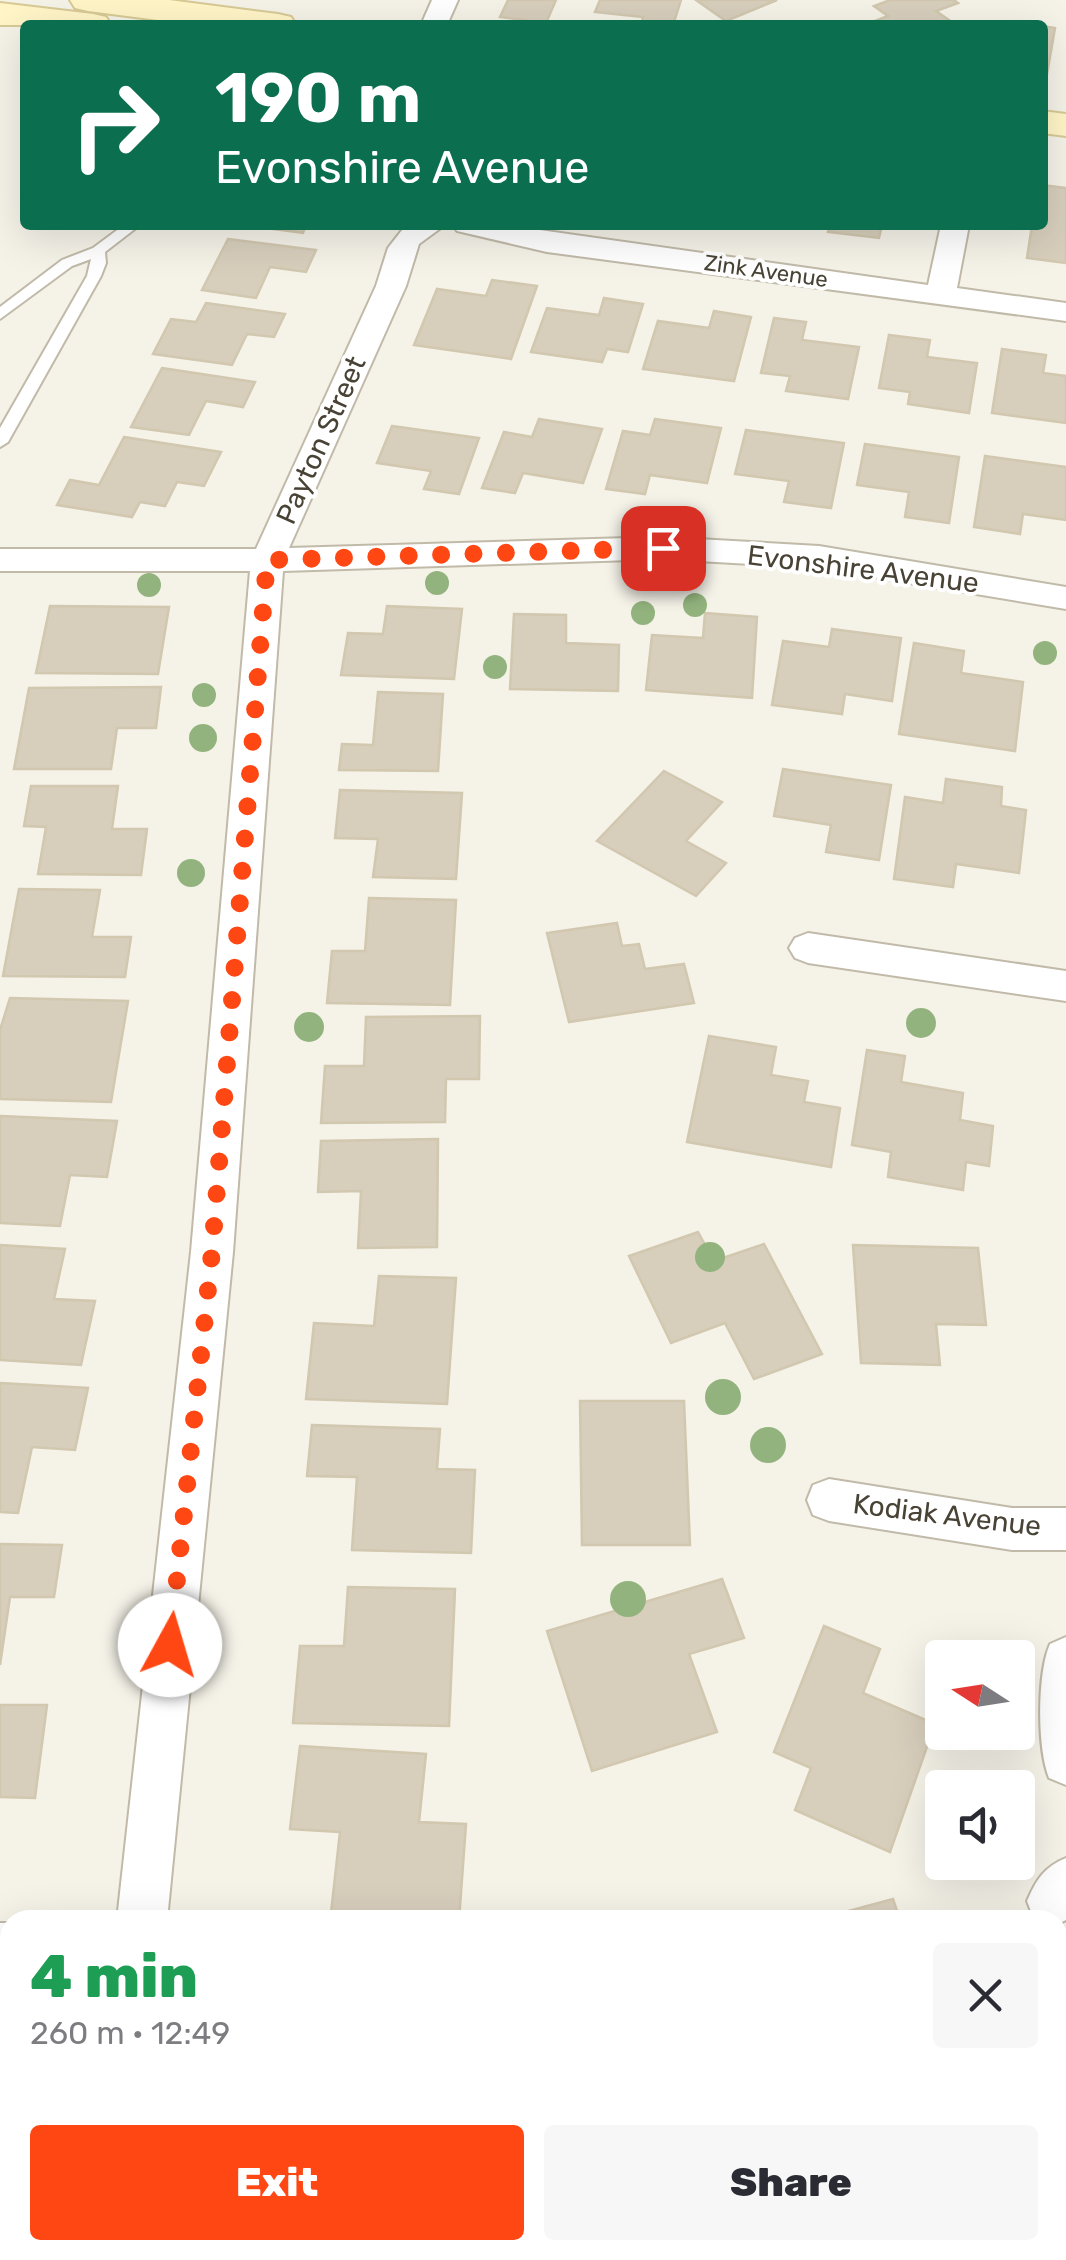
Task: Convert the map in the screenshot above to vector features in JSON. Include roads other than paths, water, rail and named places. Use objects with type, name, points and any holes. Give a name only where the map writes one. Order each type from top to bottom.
[{"type":"street","points":[[88,0],[240,20]]},
{"type":"street","points":[[0,14],[51,20]]},
{"type":"street","name":"Payton Street","points":[[143,1910],[212,1252],[267,560],[391,286],[402,245],[421,230]]},
{"type":"street","name":"Zink Avenue","points":[[489,230],[547,243],[1066,312]]},
{"type":"street","points":[[941,295],[954,230]]},
{"type":"street","name":"Evonshire Avenue","points":[[0,560],[267,560],[663,548],[819,558],[1066,598]]},
{"type":"street","points":[[808,948],[1066,986]]},
{"type":"street","name":"Kodiak Avenue","points":[[829,1500],[1012,1529],[1066,1529]]},
{"type":"street","points":[[1066,1660],[1066,1761]]},
{"type":"lane","points":[[0,314],[67,264],[98,251],[126,230]]},
{"type":"lane","points":[[0,442],[94,276],[100,263],[98,251]]}]
